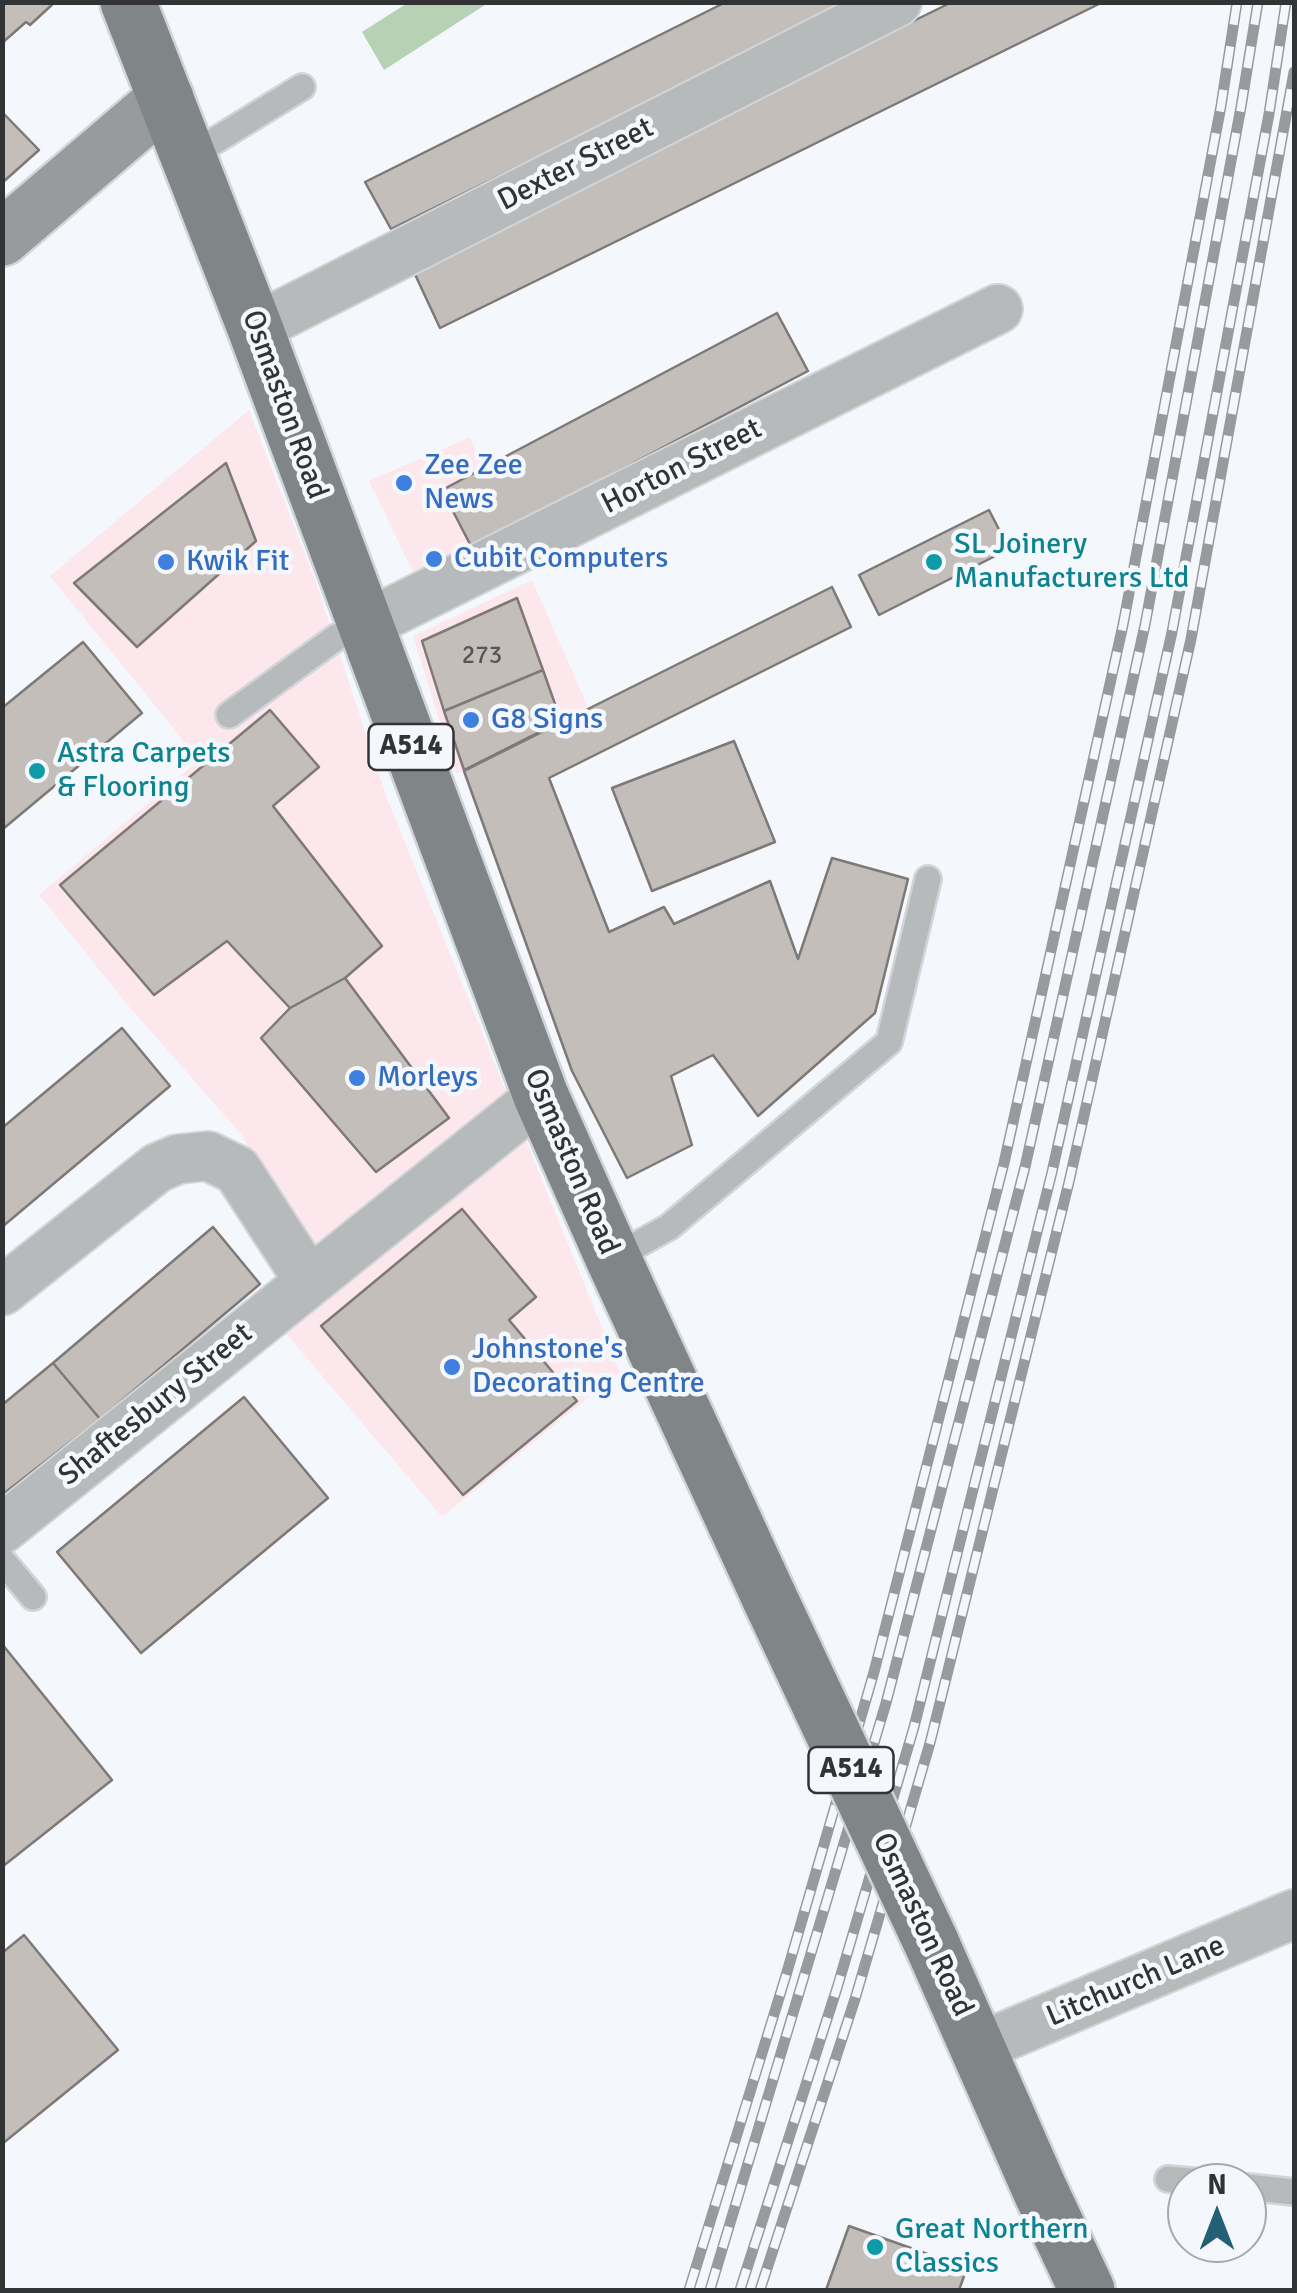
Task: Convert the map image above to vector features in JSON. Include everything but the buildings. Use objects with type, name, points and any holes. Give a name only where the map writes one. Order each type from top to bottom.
[{"type":"main road","name":"Osmaston Road","points":[[128,2],[255,328],[541,1096],[1087,2290]]},
{"type":"street","name":"Dexter Street","points":[[255,328],[897,2]]},
{"type":"street","points":[[2,238],[166,98]]},
{"type":"street","name":"Horton Street","points":[[365,626],[998,308]]},
{"type":"street","name":"Shaftesbury Street","points":[[2,1529],[541,1096]]},
{"type":"street","points":[[2,1291],[157,1168],[178,1159],[208,1156],[237,1170],[309,1281]]},
{"type":"street","name":"Litchurch Lane","points":[[978,2048],[1294,1914]]},
{"type":"lane","points":[[190,156],[302,87]]},
{"type":"lane","points":[[229,716],[337,637],[365,626]]},
{"type":"lane","points":[[613,1258],[669,1227],[889,1042],[928,880]]},
{"type":"lane","points":[[2,1560],[32,1597]]},
{"type":"lane","points":[[1267,2189],[1294,2192]]},
{"type":"shaded area","points":[[249,410],[316,583],[388,801],[620,1372],[442,1517],[283,1330],[332,1287],[241,1134],[131,1009],[39,895],[199,760],[50,576]]},
{"type":"shaded area","points":[[470,437],[513,537],[419,584],[369,481]]},
{"type":"shaded area","points":[[532,580],[588,707],[456,774],[413,636]]},
{"type":"green space","points":[[409,2],[488,3],[384,70],[362,32]]},
{"type":"railway","points":[[689,2290],[874,1672],[1004,1163],[1123,625],[1237,2]]},
{"type":"railway","points":[[710,2290],[886,1703],[1025,1167],[1145,625],[1258,2]]},
{"type":"railway","points":[[740,2290],[837,1988],[914,1727],[1052,1172],[1172,632],[1269,114],[1286,2]]},
{"type":"railway","points":[[760,2290],[855,1999],[930,1743],[1069,1182],[1191,639],[1294,72]]},
{"type":"place","name":"Zee Zee News","points":[[404,483]]},
{"type":"place","name":"Cubit Computers","points":[[434,559]]},
{"type":"place","name":"Kwik Fit","points":[[166,562]]},
{"type":"place","name":"SL Joinery Manufacturers Ltd","points":[[934,562]]},
{"type":"place","name":"G8 Signs","points":[[471,720]]},
{"type":"place","name":"Astra Carpets & Flooring","points":[[37,771]]},
{"type":"place","name":"Morleys","points":[[357,1078]]},
{"type":"place","name":"Johnstone's Decorating Centre","points":[[452,1367]]},
{"type":"place","name":"Great Northern Classics","points":[[875,2247]]}]
